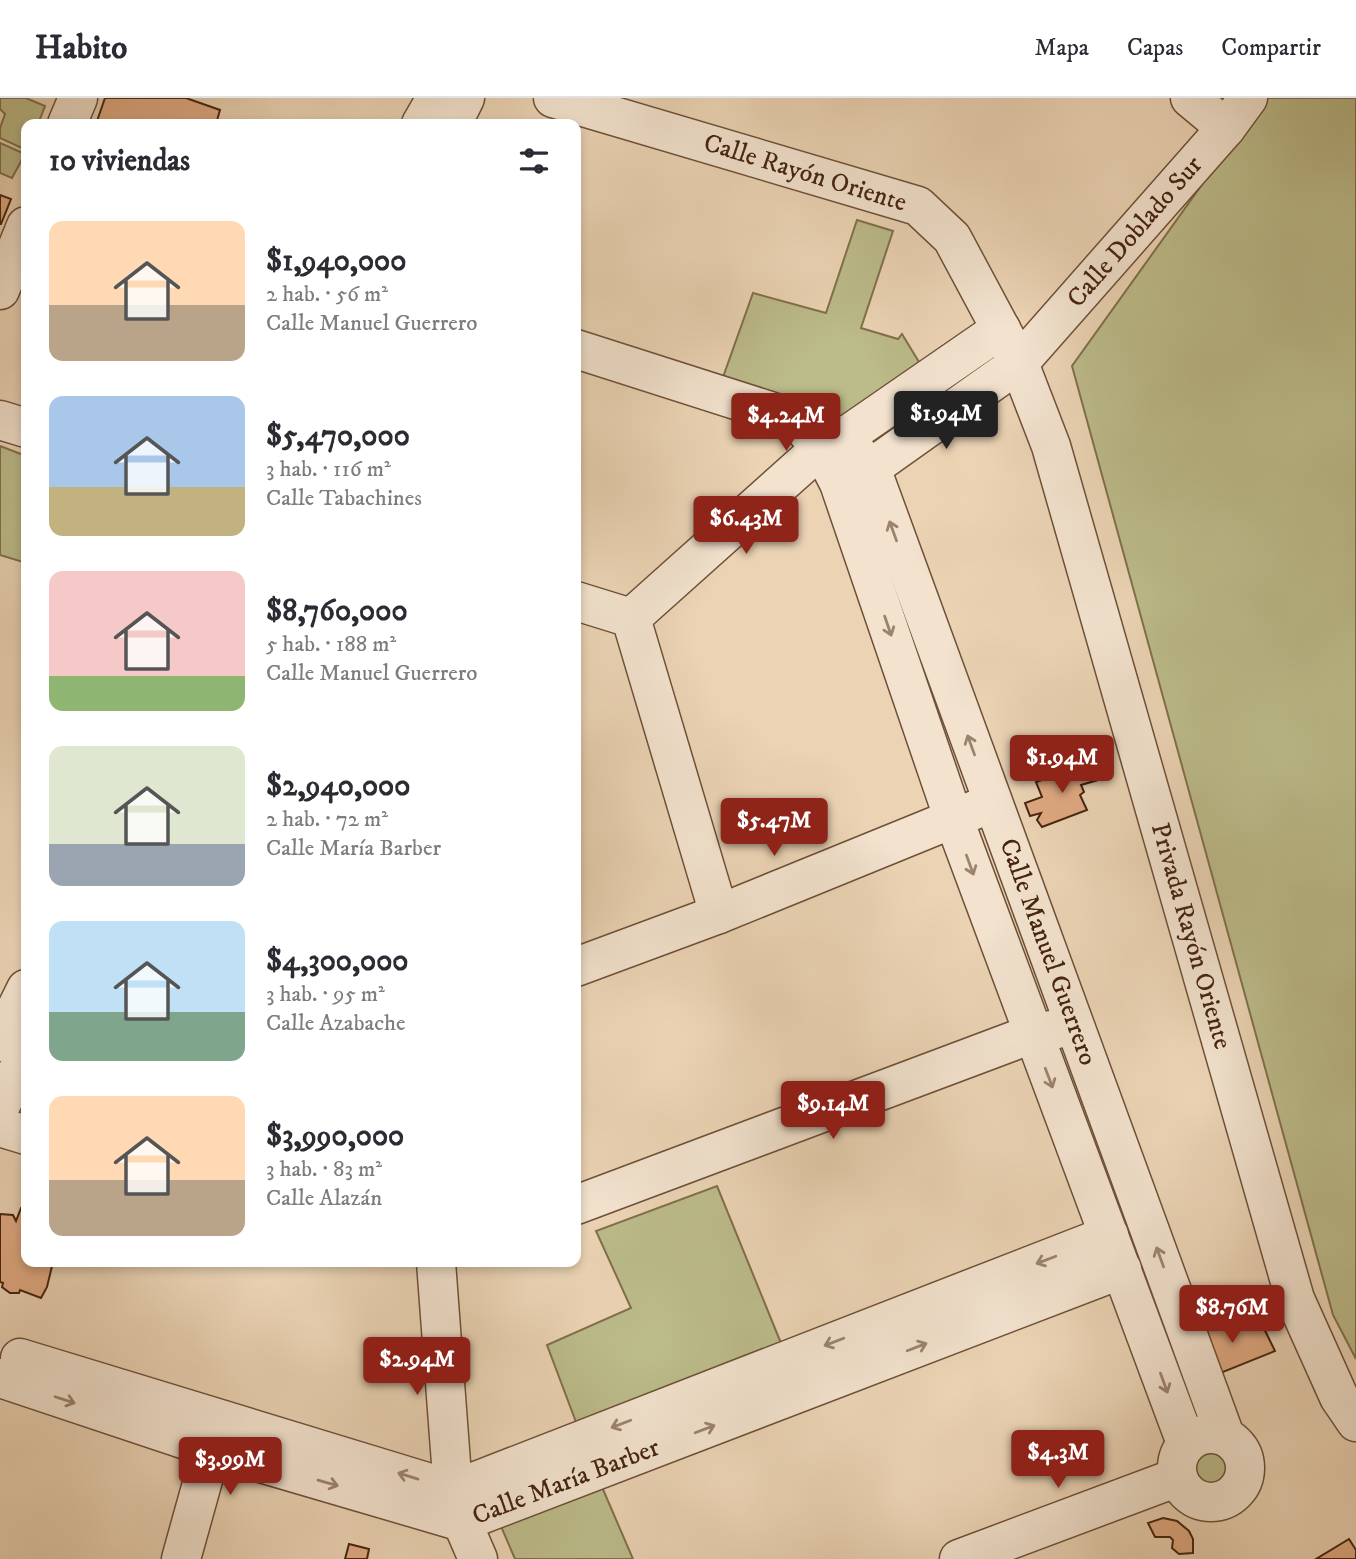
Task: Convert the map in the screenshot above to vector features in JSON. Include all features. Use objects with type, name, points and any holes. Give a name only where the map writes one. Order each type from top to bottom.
[{"type":"street","points":[[69,119],[78,98]]},
{"type":"street","points":[[424,119],[436,98]]},
{"type":"street","points":[[454,119],[465,98]]},
{"type":"street","name":"Calle Rayón Oriente","points":[[553,98],[918,206],[952,238],[1019,363]]},
{"type":"street","points":[[1190,98],[1226,128]]},
{"type":"street","name":"Calle Doblado Sur","points":[[1019,363],[1226,128],[1248,98]]},
{"type":"street","points":[[0,290],[21,238]]},
{"type":"street","points":[[631,618],[832,443],[1001,329]]},
{"type":"street","name":"Calle Manuel Guerrero","points":[[581,351],[795,419],[832,443],[855,475],[992,804],[1225,1436]]},
{"type":"street","points":[[855,475],[1019,363]]},
{"type":"street","name":"Privada Rayón Oriente","points":[[1019,363],[1051,446],[1295,1298],[1339,1397],[1356,1422]]},
{"type":"street","points":[[0,420],[21,426]]},
{"type":"street","name":"Calle Manuel Guerrero","points":[[855,475],[953,817],[1032,1034],[1116,1252],[1182,1460]]},
{"type":"street","points":[[581,603],[631,618]]},
{"type":"street","points":[[631,618],[719,914]]},
{"type":"street","points":[[581,965],[719,914],[953,817],[992,804]]},
{"type":"street","points":[[0,1042],[21,999]]},
{"type":"street","points":[[581,1203],[1032,1034],[1075,1025]]},
{"type":"street","points":[[0,1107],[21,1063]]},
{"type":"street","points":[[0,1127],[21,1133]]},
{"type":"street","name":"Calle María Barber","points":[[0,1378],[217,1434],[458,1506],[1116,1252]]},
{"type":"street","points":[[436,1267],[458,1506],[478,1559]]},
{"type":"street","name":"Calle María Barber","points":[[0,1352],[217,1434]]},
{"type":"street","points":[[959,1559],[1182,1460],[1205,1433],[1225,1436],[1237,1444],[1244,1456],[1246,1469],[1242,1483],[1234,1493],[1222,1500],[1209,1502],[1195,1498],[1185,1489],[1182,1460]]},
{"type":"street","points":[[181,1559],[217,1434]]},
{"type":"shaded area","points":[[0,98],[26,98],[45,106],[40,119],[21,119],[21,148],[0,138],[5,114],[0,109]]},
{"type":"shaded area","points":[[1264,98],[1356,98],[1356,1359],[1333,1315],[1072,366]]},
{"type":"shaded area","points":[[0,143],[21,152],[21,161],[12,178],[0,173]]},
{"type":"shaded area","points":[[857,220],[893,231],[861,328],[898,339],[902,334],[922,367],[842,421],[722,380],[753,293],[826,313]]},
{"type":"shaded area","points":[[0,446],[21,454],[21,561],[0,555]]},
{"type":"shaded area","points":[[717,1186],[785,1353],[579,1430],[547,1345],[631,1308],[596,1231]]},
{"type":"shaded area","points":[[1209,1449],[1225,1455],[1231,1471],[1225,1487],[1209,1493],[1193,1487],[1187,1471],[1193,1455]]},
{"type":"shaded area","points":[[602,1487],[633,1559],[515,1559],[500,1524]]},
{"type":"building","points":[[105,98],[186,98],[220,110],[217,119],[98,119]]},
{"type":"building","points":[[0,195],[11,199],[1,224],[0,224]]},
{"type":"building","points":[[1091,763],[1098,780],[1081,785],[1084,792],[1080,795],[1087,810],[1042,827],[1037,820],[1041,813],[1030,816],[1025,803],[1042,797],[1036,782]]},
{"type":"building","points":[[21,1208],[21,1267],[52,1267],[41,1298],[20,1290],[19,1293],[10,1293],[0,1282],[0,1214],[13,1215],[16,1221]]},
{"type":"building","points":[[1256,1312],[1275,1351],[1208,1378],[1191,1337]]},
{"type":"building","points":[[1163,1518],[1177,1521],[1189,1531],[1193,1539],[1193,1553],[1179,1554],[1172,1548],[1173,1540],[1170,1537],[1155,1537],[1148,1523]]},
{"type":"building","points":[[1349,1539],[1356,1550],[1356,1559],[1316,1559]]},
{"type":"building","points":[[349,1544],[369,1549],[367,1559],[345,1559]]}]
